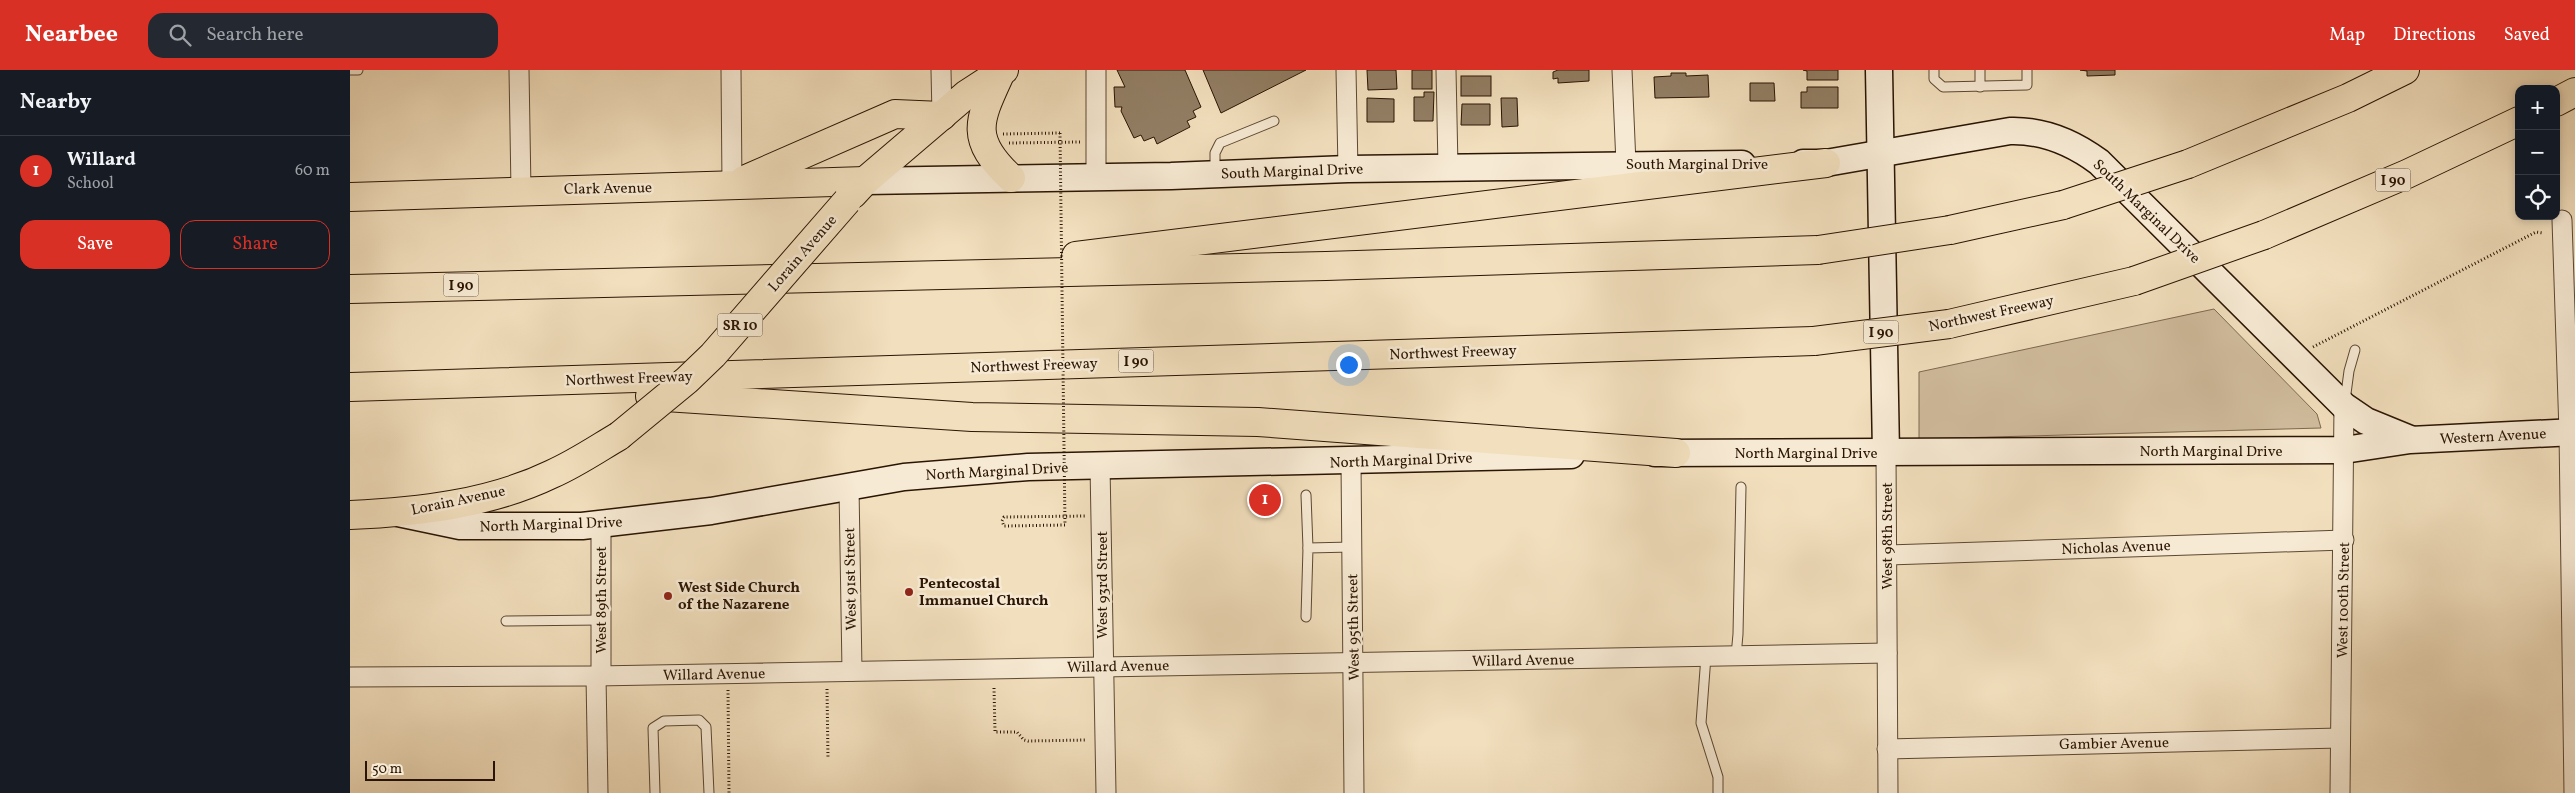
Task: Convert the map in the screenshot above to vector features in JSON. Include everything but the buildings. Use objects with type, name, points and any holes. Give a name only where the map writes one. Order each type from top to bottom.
[{"type":"main road","name":"I 90","points":[[350,289],[1326,266],[1818,250],[1950,230],[2063,205],[2188,164],[2348,98],[2405,70]]},
{"type":"main road","points":[[1003,71],[982,112],[982,138],[988,154],[1011,178]]},
{"type":"main road","name":"Lorain Avenue","points":[[350,515],[398,513],[486,498],[552,475],[619,436],[688,380],[713,355],[865,181],[967,94],[1003,71]]},
{"type":"main road","points":[[2560,100],[2575,92]]},
{"type":"main road","points":[[732,185],[895,114],[942,116]]},
{"type":"main road","name":"Northwest Freeway","points":[[350,387],[1814,341],[1949,324],[2134,281],[2264,235],[2407,174],[2515,122]]},
{"type":"main road","points":[[926,274],[1826,163]]},
{"type":"main road","name":"Clark Avenue","points":[[350,197],[521,190],[865,181]]},
{"type":"main road","points":[[459,383],[972,417],[1258,422],[1676,453]]},
{"type":"street","points":[[519,70],[521,190]]},
{"type":"street","points":[[731,70],[732,185]]},
{"type":"street","points":[[941,70],[942,116]]},
{"type":"street","points":[[1096,70],[1096,177]]},
{"type":"street","points":[[1346,70],[1348,169]]},
{"type":"street","points":[[1446,70],[1448,167]]},
{"type":"street","points":[[1622,70],[1626,164]]},
{"type":"street","name":"West 98th Street","points":[[1879,70],[1888,555],[1888,793]]},
{"type":"street","name":"South Marginal Drive","points":[[865,181],[1096,177],[1448,167],[1826,163],[2010,132],[2037,133],[2064,141],[2099,162],[2344,406],[2366,421],[2410,440]]},
{"type":"street","points":[[2562,220],[2572,432],[2574,793]]},
{"type":"street","name":"West 100th Street","points":[[2340,793],[2344,406]]},
{"type":"street","name":"Western Avenue","points":[[2410,440],[2572,432]]},
{"type":"street","name":"North Marginal Drive","points":[[398,513],[432,522],[460,526],[507,528],[601,525],[711,511],[904,477],[1028,467],[1351,462],[1676,453],[2344,450],[2410,440]]},
{"type":"street","name":"West 95th Street","points":[[1351,462],[1354,793]]},
{"type":"street","name":"West 93rd Street","points":[[1100,466],[1106,793]]},
{"type":"street","name":"West 91st Street","points":[[849,487],[852,671]]},
{"type":"street","name":"West 89th Street","points":[[598,793],[601,525]]},
{"type":"street","name":"Nicholas Avenue","points":[[1888,555],[2344,540]]},
{"type":"street","name":"Willard Avenue","points":[[350,677],[598,676],[1887,653]]},
{"type":"street","name":"Gambier Avenue","points":[[1887,749],[2340,738]]},
{"type":"lane","points":[[350,70],[358,70]]},
{"type":"lane","points":[[1934,70],[1934,78],[1943,87],[2027,85],[2027,70]]},
{"type":"lane","points":[[1980,70],[1980,87]]},
{"type":"lane","points":[[1215,174],[1215,153],[1220,143],[1274,121]]},
{"type":"lane","points":[[2344,406],[2349,371],[2355,350]]},
{"type":"lane","points":[[1736,656],[1741,487]]},
{"type":"lane","points":[[1306,495],[1308,548],[1306,617]]},
{"type":"lane","points":[[1308,548],[1352,547]]},
{"type":"lane","points":[[506,621],[601,620]]},
{"type":"lane","points":[[1706,656],[1701,722],[1718,777],[1718,793]]},
{"type":"lane","points":[[655,793],[653,728],[664,721],[700,720],[706,728],[708,793]]},
{"type":"path","points":[[997,136],[1000,134],[1060,133],[1065,525],[1004,526],[1002,521],[1004,517],[1084,516]]},
{"type":"path","points":[[1001,143],[1082,142]]},
{"type":"path","points":[[2308,350],[2335,334],[2488,255],[2536,232],[2543,233]]},
{"type":"path","points":[[994,688],[995,732],[1017,732],[1024,740],[1028,741],[1088,740]]},
{"type":"path","points":[[827,689],[828,759]]},
{"type":"path","points":[[728,690],[729,793]]},
{"type":"shaded area","points":[[2214,309],[2317,414],[2321,428],[1919,439],[1919,372]]},
{"type":"place","name":"Willard","points":[[1265,500]]},
{"type":"place","name":"Pentecostal Immanuel Church","points":[[909,592]]},
{"type":"place","name":"West Side Church of the Nazarene","points":[[668,596]]}]
